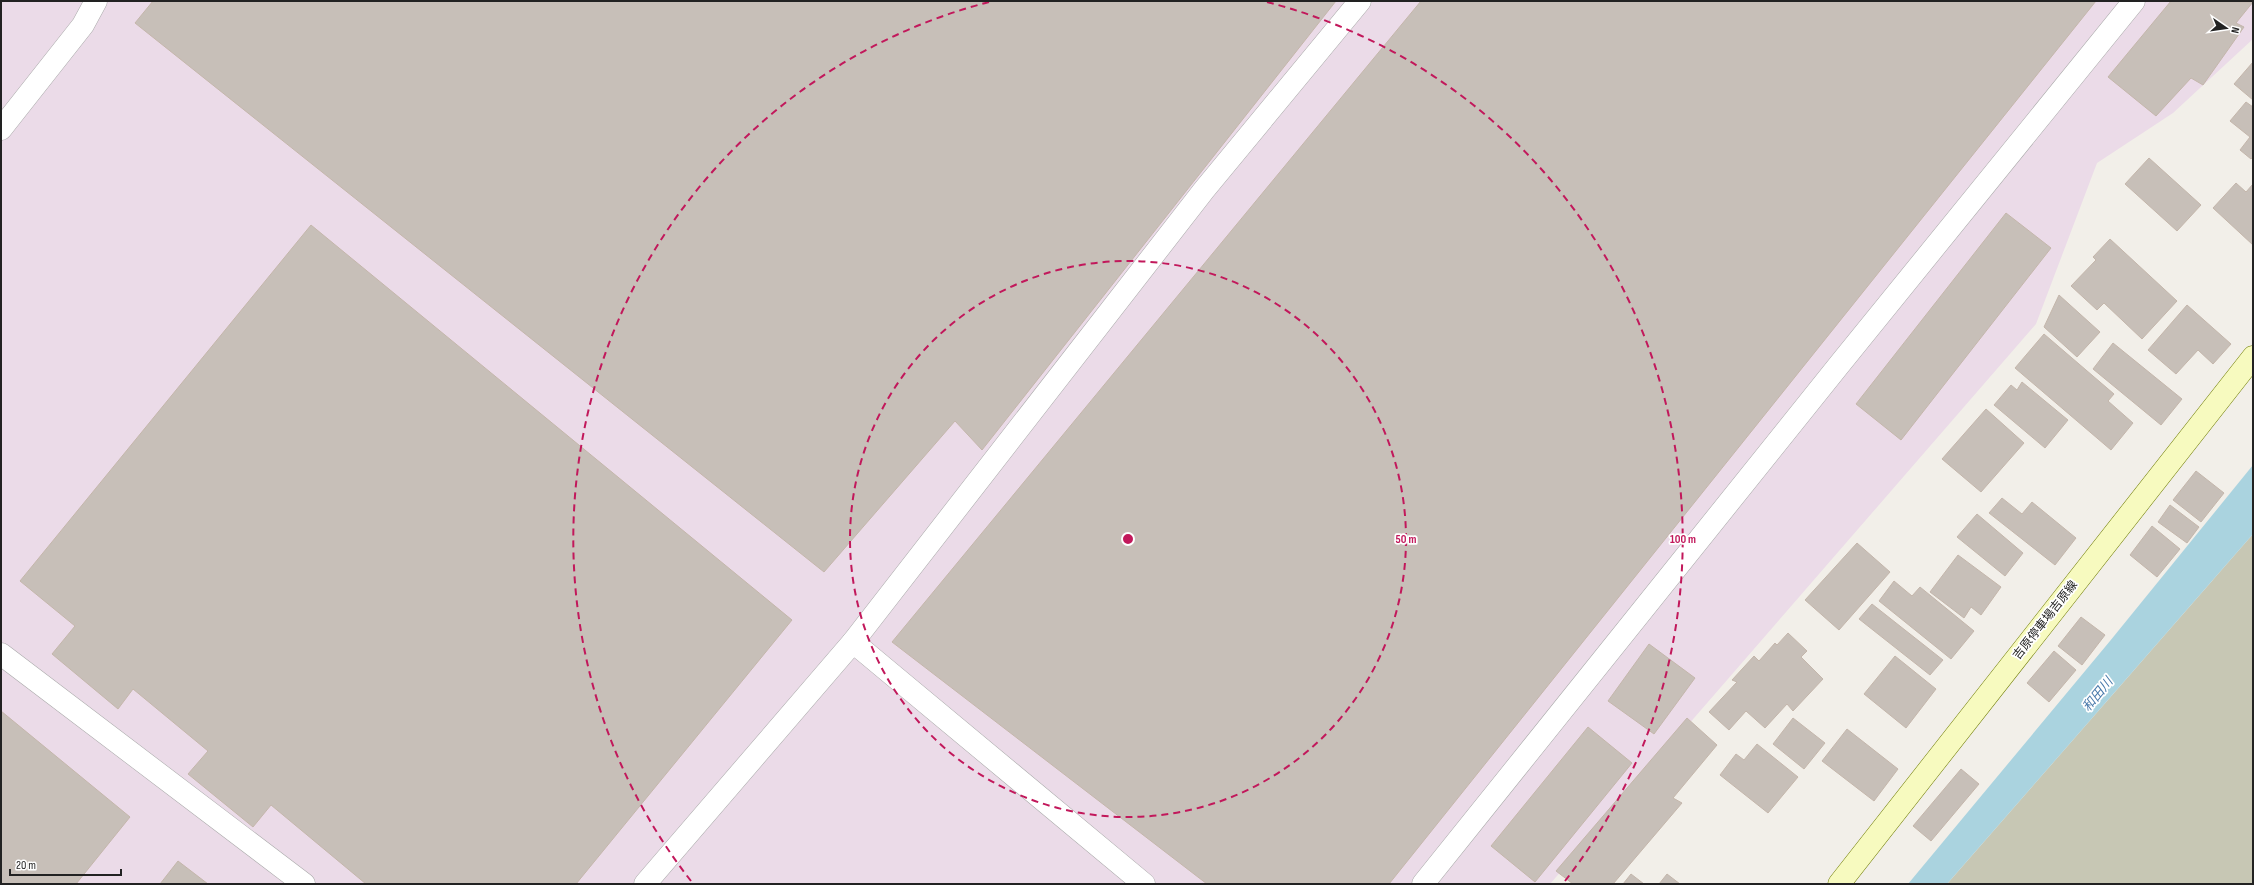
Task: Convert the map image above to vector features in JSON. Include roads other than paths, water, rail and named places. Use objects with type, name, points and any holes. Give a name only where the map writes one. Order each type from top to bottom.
[{"type":"main road","name":"吉原停車場吉原線","points":[[1839,884],[2253,357]]},
{"type":"lane","points":[[1,129],[82,25],[96,1]]},
{"type":"lane","points":[[645,884],[853,642],[1204,190],[1360,1]]},
{"type":"lane","points":[[1423,884],[1834,371],[2134,1]]},
{"type":"lane","points":[[853,642],[1144,884]]},
{"type":"lane","points":[[1,654],[304,884]]},
{"type":"water","name":"和田川","points":[[2253,465],[2253,534],[1947,884],[1908,884],[2110,641]]}]
